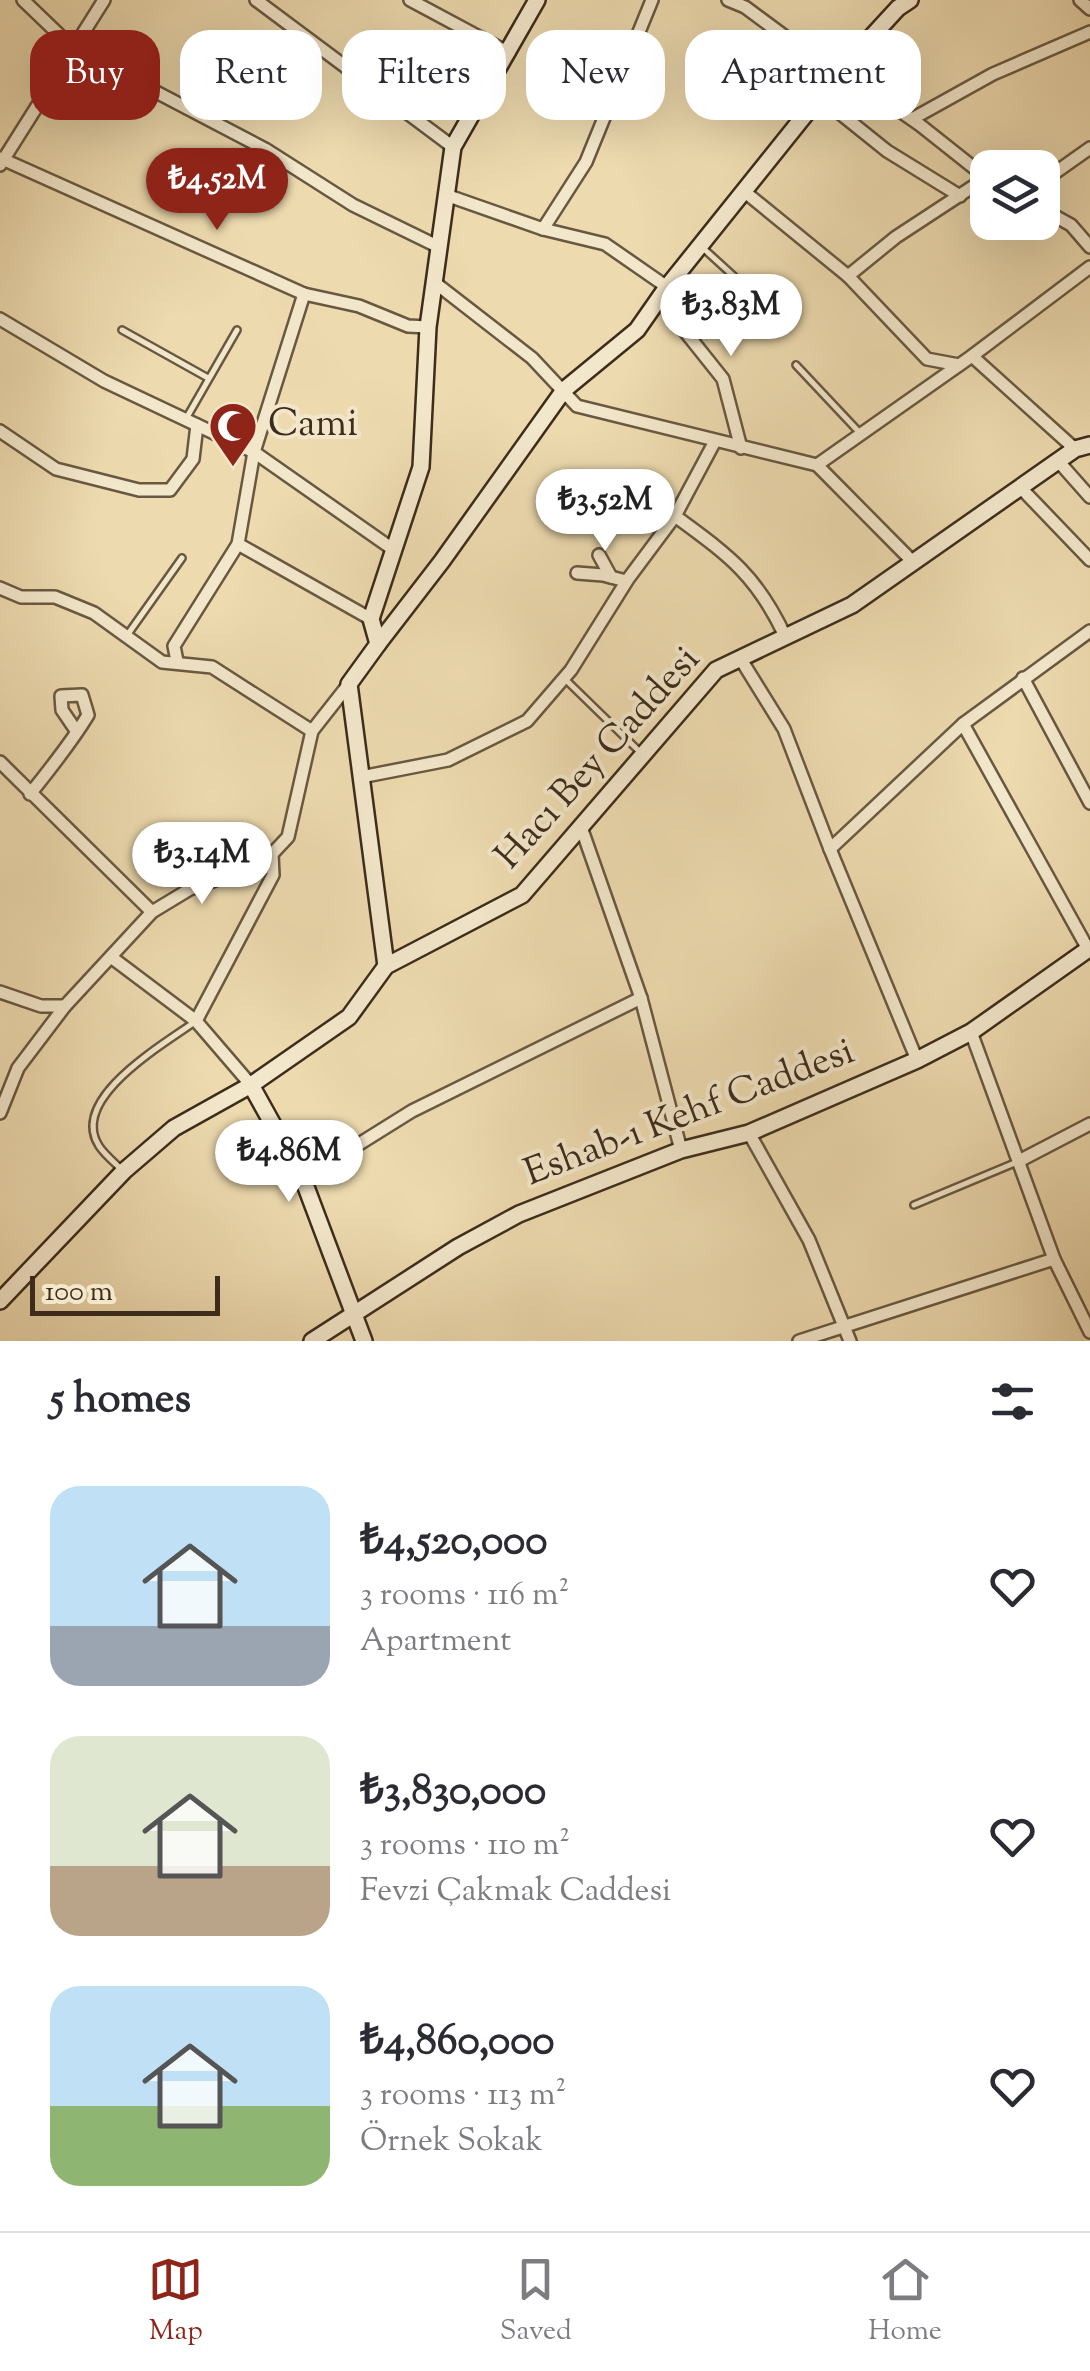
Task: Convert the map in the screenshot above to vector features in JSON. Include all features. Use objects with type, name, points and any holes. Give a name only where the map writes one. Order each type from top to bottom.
[{"type":"street","points":[[23,0],[54,30]]},
{"type":"street","points":[[86,30],[104,0]]},
{"type":"street","points":[[256,0],[453,147]]},
{"type":"street","points":[[410,0],[509,53]]},
{"type":"street","points":[[378,644],[371,619],[421,467],[428,327],[453,147],[537,0]]},
{"type":"street","points":[[543,229],[586,162],[652,0]]},
{"type":"street","points":[[728,0],[745,6],[777,30]]},
{"type":"street","points":[[878,30],[910,0]]},
{"type":"street","points":[[1080,0],[1090,10]]},
{"type":"street","points":[[921,114],[993,74],[1090,32]]},
{"type":"street","points":[[160,94],[265,149],[353,204],[439,247]]},
{"type":"street","points":[[30,117],[1,161],[304,294],[360,306],[408,326],[428,327]]},
{"type":"street","points":[[0,1113],[18,1068],[65,1006],[152,912],[190,889],[238,872],[272,854],[288,837],[312,731],[442,561],[564,390],[637,330],[802,120]]},
{"type":"street","points":[[848,120],[887,151],[960,196]]},
{"type":"street","points":[[913,120],[970,165]]},
{"type":"street","points":[[1060,169],[1090,148]]},
{"type":"street","points":[[848,276],[896,237],[970,189]]},
{"type":"street","points":[[745,192],[848,276],[928,359],[959,365]]},
{"type":"street","points":[[446,196],[543,229],[605,244],[663,293],[723,379],[741,448]]},
{"type":"street","points":[[1060,219],[1071,225],[1090,247]]},
{"type":"street","points":[[817,466],[1090,267]]},
{"type":"street","points":[[434,282],[532,358],[576,406],[817,466],[913,562]]},
{"type":"street","points":[[177,661],[174,646],[238,544],[254,452],[304,294]]},
{"type":"street","points":[[0,319],[104,382],[254,452],[394,550]]},
{"type":"street","points":[[972,356],[1083,447]]},
{"type":"street","points":[[0,431],[56,469],[139,490],[170,490],[194,459],[191,422]]},
{"type":"street","points":[[361,777],[448,760],[527,721],[564,678],[626,581],[675,516],[714,442]]},
{"type":"street","name":"Hacı Bey Caddesi","points":[[0,1301],[124,1171],[174,1128],[251,1085],[349,1016],[386,966],[522,895],[716,670],[852,605],[1083,447]]},
{"type":"street","points":[[1059,462],[1090,497]]},
{"type":"street","points":[[1020,487],[1090,560]]},
{"type":"street","points":[[675,516],[736,561],[758,588],[785,636]]},
{"type":"street","points":[[238,544],[371,619]]},
{"type":"street","points":[[599,555],[611,577]]},
{"type":"street","points":[[576,573],[626,581]]},
{"type":"street","points":[[0,588],[21,597],[55,597],[94,613],[162,662],[212,666],[312,731]]},
{"type":"street","points":[[830,849],[962,724],[1090,631]]},
{"type":"street","points":[[740,658],[784,729],[918,1060]]},
{"type":"street","points":[[1024,678],[1090,803]]},
{"type":"street","points":[[349,684],[386,966]]},
{"type":"street","points":[[30,794],[77,732],[88,715],[82,694],[61,696],[56,712],[77,732]]},
{"type":"street","points":[[962,724],[1089,949]]},
{"type":"street","points":[[0,762],[152,912]]},
{"type":"street","points":[[581,827],[641,998],[681,1150]]},
{"type":"street","points":[[196,1021],[273,875],[272,854]]},
{"type":"street","name":"Eshab-ı Kehf Caddesi","points":[[312,1341],[458,1247],[519,1214],[681,1150],[749,1133],[918,1060],[971,1032],[1089,949]]},
{"type":"street","points":[[111,957],[196,1021],[251,1085],[303,1179],[364,1341]]},
{"type":"street","points":[[0,992],[41,1006],[65,1006]]},
{"type":"street","points":[[303,1179],[412,1111],[641,998]]},
{"type":"street","points":[[971,1032],[1054,1259],[1090,1332]]},
{"type":"street","points":[[1019,1161],[1090,1124]]},
{"type":"street","points":[[749,1133],[809,1240],[850,1341]]},
{"type":"street","points":[[799,1341],[1054,1259]]},
{"type":"lane","points":[[701,246],[783,321]]},
{"type":"lane","points":[[122,330],[208,378]]},
{"type":"lane","points":[[191,422],[208,378],[237,330]]},
{"type":"lane","points":[[796,365],[861,434]]},
{"type":"lane","points":[[126,636],[182,558]]},
{"type":"lane","points":[[564,678],[643,755]]},
{"type":"lane","points":[[124,1171],[100,1148],[95,1135],[94,1123],[103,1098],[125,1073],[196,1021]]},
{"type":"lane","points":[[914,1205],[1019,1161]]},
{"type":"place","name":"Cami","points":[[233,468]]}]
